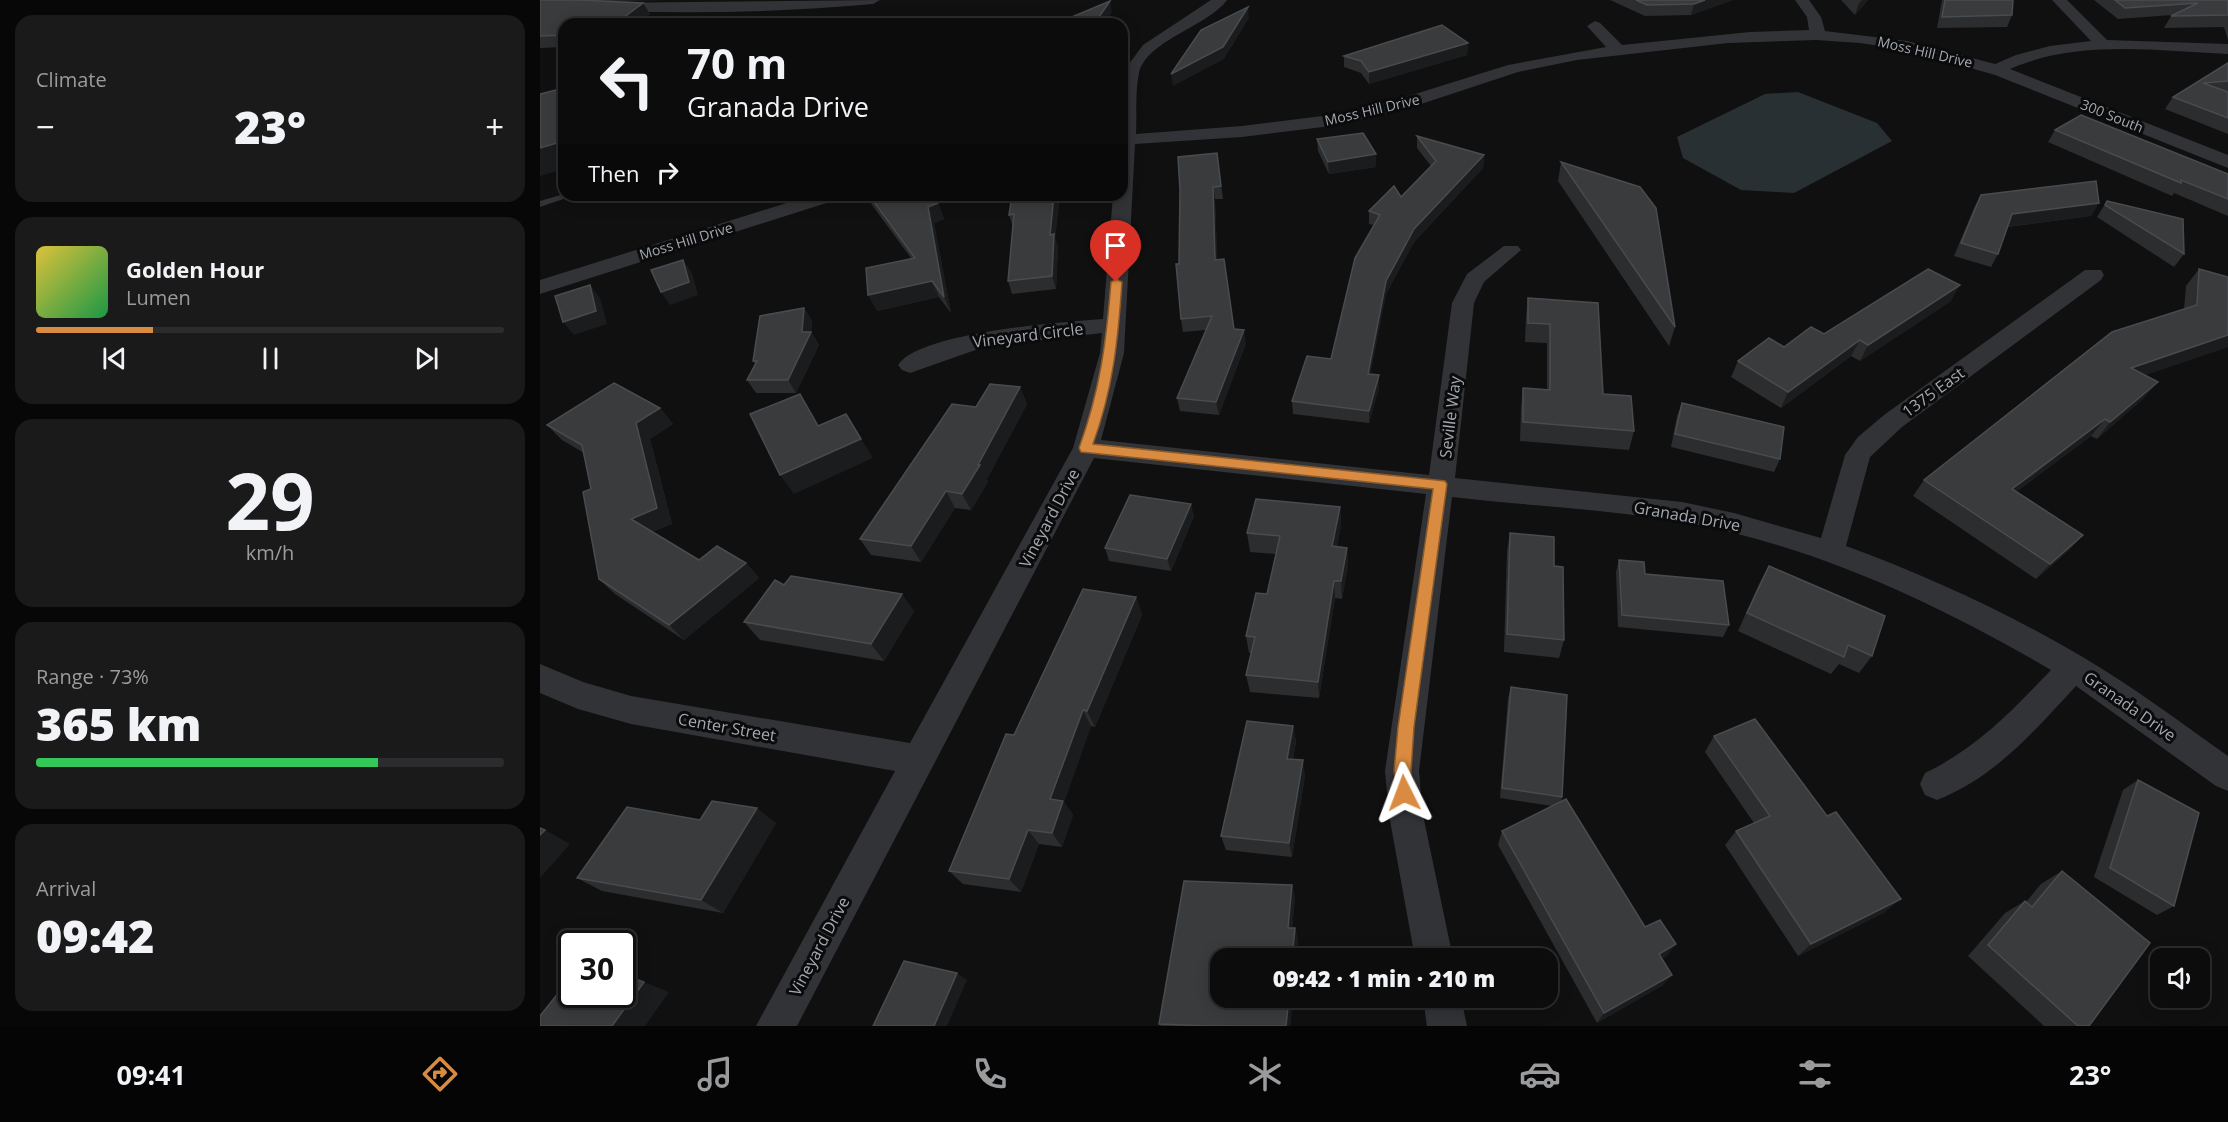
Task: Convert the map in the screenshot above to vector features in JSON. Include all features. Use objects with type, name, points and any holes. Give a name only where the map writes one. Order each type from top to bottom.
[{"type":"street","points":[[540,3],[601,6],[710,3],[801,6],[873,0]]},
{"type":"street","name":"Vineyard Drive","points":[[1128,92],[1129,80],[1135,64],[1156,41],[1199,17],[1220,0]]},
{"type":"street","points":[[1802,0],[1814,16],[1818,34]]},
{"type":"street","points":[[2059,0],[2105,46]]},
{"type":"street","points":[[861,17],[868,1]]},
{"type":"street","points":[[1595,26],[1617,49]]},
{"type":"street","name":"Moss Hill Drive","points":[[1128,140],[1262,130],[1337,120],[1394,107],[1511,69],[1617,49],[1773,35],[1818,34],[1906,45],[1995,69],[2039,52],[2066,47],[2228,48]]},
{"type":"street","name":"300 South","points":[[1995,69],[2228,162]]},
{"type":"street","name":"Moss Hill Drive","points":[[540,287],[813,201]]},
{"type":"street","name":"Vineyard Drive","points":[[776,1026],[1086,448],[1105,383],[1114,325],[1121,201]]},
{"type":"street","name":"Seville Way","points":[[1432,948],[1406,815],[1402,771],[1406,727],[1441,484],[1463,303],[1475,279],[1510,250]]},
{"type":"street","name":"1375 East","points":[[1831,551],[1852,469],[1867,443],[1893,421],[2092,275]]},
{"type":"street","name":"Vineyard Circle","points":[[910,365],[929,355],[973,340],[1114,325]]},
{"type":"street","name":"Granada Drive","points":[[1086,448],[1441,484],[1682,512],[1756,528],[1831,551],[1928,589],[2011,632],[2073,668],[2228,775]]},
{"type":"street","points":[[1937,784],[1961,774],[2003,744],[2073,668]]},
{"type":"street","name":"Center Street","points":[[540,678],[578,695],[631,710],[918,760]]},
{"type":"street","points":[[1444,1008],[1447,1026]]},
{"type":"lane","points":[[540,204],[558,199]]},
{"type":"shaded area","points":[[1798,92],[1877,123],[1892,141],[1794,193],[1741,190],[1683,158],[1677,137],[1765,94]]},
{"type":"building","points":[[540,0],[643,3],[623,18],[558,18],[558,35],[540,36]]},
{"type":"building","points":[[1636,0],[1705,0],[1694,4],[1647,5]]},
{"type":"building","points":[[1945,0],[2013,0],[2012,15],[1942,17]]},
{"type":"building","points":[[2115,0],[2228,0],[2228,15],[2171,16],[2198,3],[2125,8]]},
{"type":"building","points":[[1110,1],[1098,18],[1069,18]]},
{"type":"building","points":[[1248,7],[1223,47],[1171,74],[1201,30]]},
{"type":"building","points":[[1442,25],[1468,43],[1369,72],[1361,61],[1344,56]]},
{"type":"building","points":[[2228,63],[2228,81],[2203,83],[2228,92],[2228,118],[2173,97]]},
{"type":"building","points":[[558,90],[558,143],[540,148],[540,94]]},
{"type":"building","points":[[2081,115],[2228,174],[2228,199],[2181,180],[2181,183],[2055,130]]},
{"type":"building","points":[[1363,133],[1376,154],[1328,162],[1317,139]]},
{"type":"building","points":[[1417,136],[1484,155],[1414,229],[1386,281],[1368,374],[1379,375],[1369,411],[1292,401],[1307,356],[1331,359],[1355,258],[1380,215],[1369,211],[1394,186],[1401,197],[1436,161]]},
{"type":"building","points":[[1217,153],[1221,186],[1213,187],[1215,260],[1224,259],[1234,329],[1244,330],[1216,402],[1177,398],[1212,316],[1181,319],[1176,264],[1179,264],[1178,157]]},
{"type":"building","points":[[1561,162],[1640,187],[1656,208],[1675,327]]},
{"type":"building","points":[[2096,181],[2099,203],[2012,214],[1998,254],[1961,243],[1981,195]]},
{"type":"building","points":[[873,201],[936,201],[938,203],[928,207],[944,297],[932,281],[868,295],[866,268],[915,258]]},
{"type":"building","points":[[1011,201],[1053,201],[1050,235],[1054,234],[1052,276],[1008,281],[1014,214],[1009,215]]},
{"type":"building","points":[[2107,201],[2183,219],[2184,254],[2105,205]]},
{"type":"building","points":[[683,260],[689,282],[661,292],[651,270]]},
{"type":"building","points":[[1928,269],[1960,285],[1868,345],[1860,340],[1788,392],[1738,361],[1769,338],[1784,347],[1811,327],[1824,334]]},
{"type":"building","points":[[2199,269],[2228,277],[2228,335],[2131,368],[2158,382],[2110,422],[2105,419],[2012,489],[2083,535],[2050,564],[1924,480],[2112,332],[2197,305]]},
{"type":"building","points":[[590,285],[596,311],[563,322],[555,296]]},
{"type":"building","points":[[1528,298],[1598,303],[1603,394],[1631,396],[1634,431],[1523,422],[1523,388],[1550,390],[1550,324],[1528,323]]},
{"type":"building","points":[[804,308],[802,332],[811,332],[788,380],[747,380],[757,361],[753,361],[760,316]]},
{"type":"building","points":[[614,383],[660,408],[636,423],[657,508],[631,519],[699,560],[717,546],[746,563],[669,625],[599,579],[583,492],[591,489],[582,445],[547,425]]},
{"type":"building","points":[[990,384],[1020,387],[978,465],[980,465],[962,494],[946,491],[911,546],[860,539],[952,404],[976,407]]},
{"type":"building","points":[[800,394],[818,426],[846,414],[861,439],[780,475],[750,414]]},
{"type":"building","points":[[1682,403],[1784,427],[1780,459],[1675,434]]},
{"type":"building","points":[[1130,495],[1191,504],[1167,559],[1105,548]]},
{"type":"building","points":[[1256,499],[1340,507],[1332,546],[1347,548],[1341,581],[1334,581],[1318,682],[1246,675],[1255,637],[1246,636],[1256,593],[1267,594],[1280,536],[1247,533]]},
{"type":"building","points":[[1510,533],[1554,537],[1554,566],[1563,567],[1564,640],[1507,634]]},
{"type":"building","points":[[1619,560],[1644,562],[1645,574],[1723,581],[1729,625],[1622,615]]},
{"type":"building","points":[[1769,566],[1885,616],[1872,656],[1848,645],[1844,657],[1747,613]]},
{"type":"building","points":[[791,576],[902,594],[871,644],[744,622],[775,580],[784,585]]},
{"type":"building","points":[[1083,589],[1136,597],[1087,711],[1083,710],[1050,799],[1063,801],[1052,833],[1028,830],[1009,879],[949,871],[1006,734],[1014,735]]},
{"type":"building","points":[[1511,687],[1567,695],[1562,797],[1502,788]]},
{"type":"building","points":[[1755,719],[1827,816],[1836,812],[1901,899],[1811,944],[1736,831],[1770,816],[1714,736]]},
{"type":"building","points":[[1247,721],[1293,726],[1287,759],[1303,760],[1289,843],[1221,836]]},
{"type":"building","points":[[2138,780],[2199,813],[2174,906],[2110,868]]},
{"type":"building","points":[[1566,799],[1645,927],[1660,920],[1676,944],[1659,954],[1672,975],[1604,1013],[1502,831]]},
{"type":"building","points":[[712,801],[757,808],[701,900],[577,878],[627,807],[700,820]]},
{"type":"building","points":[[2062,871],[2150,943],[2089,1026],[2078,1026],[1988,945],[2025,901],[2032,907]]},
{"type":"building","points":[[1184,881],[1292,885],[1288,928],[1295,928],[1293,948],[1210,948],[1210,1008],[1288,1008],[1286,1026],[1159,1024]]},
{"type":"building","points":[[904,961],[957,973],[934,1026],[873,1026]]},
{"type":"building","points":[[636,979],[644,982],[636,993]]},
{"type":"building","points":[[558,994],[558,1008],[625,1008],[612,1026],[540,1026],[540,1016]]},
{"type":"route","points":[[1116,282],[1112,353],[1098,415],[1086,448],[1441,484],[1406,727],[1402,771],[1404,793]]}]
